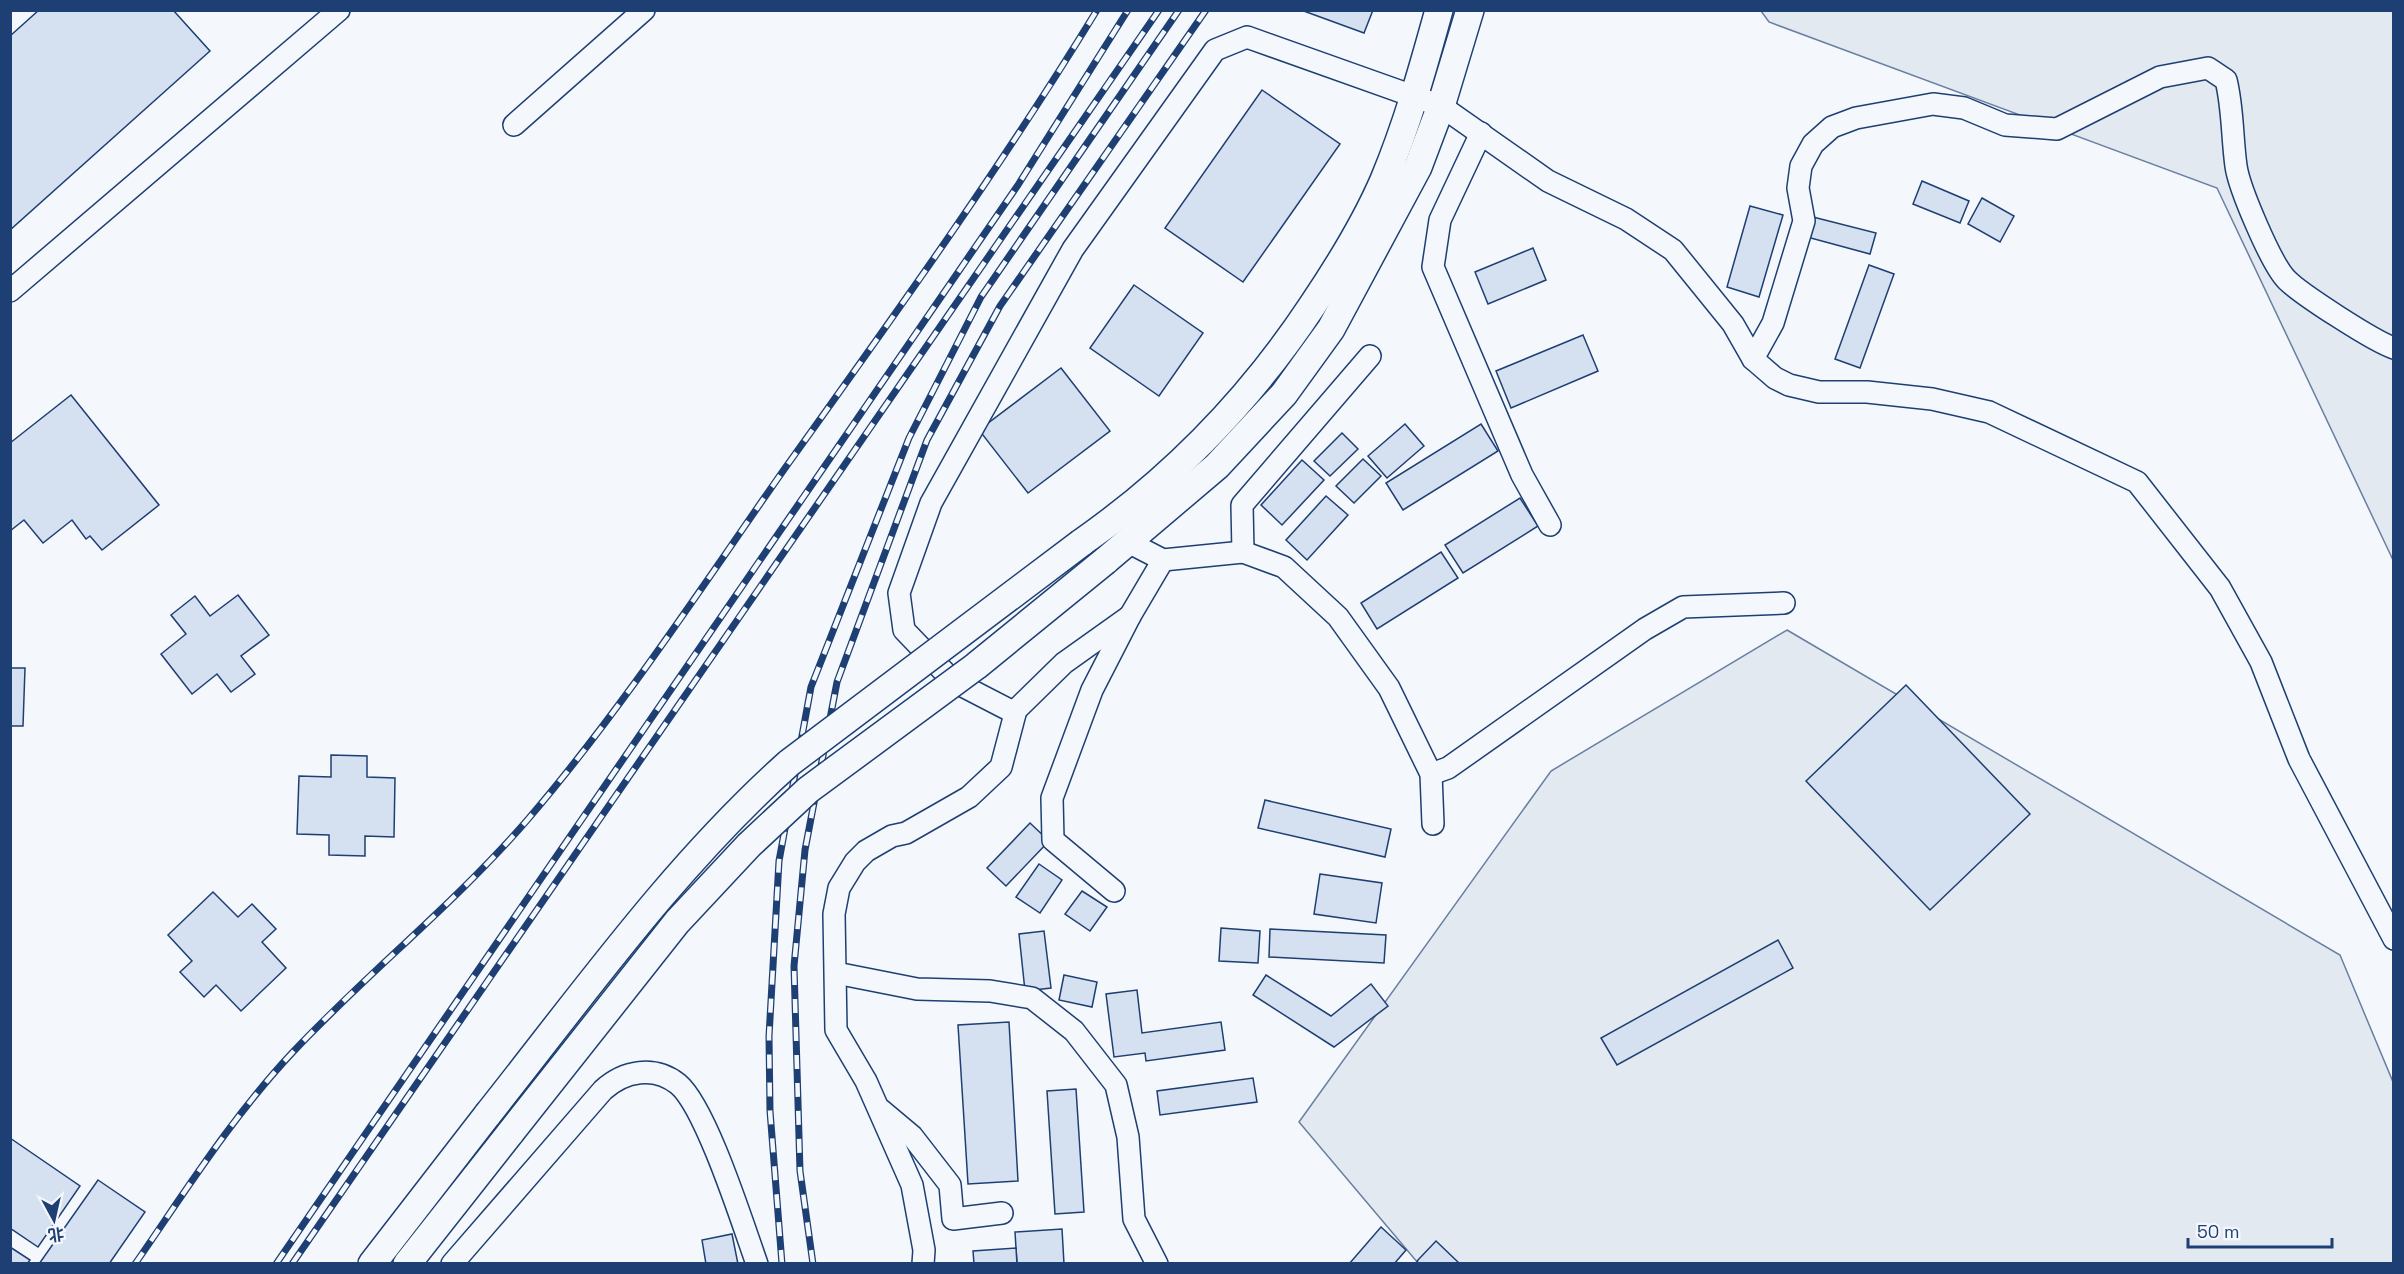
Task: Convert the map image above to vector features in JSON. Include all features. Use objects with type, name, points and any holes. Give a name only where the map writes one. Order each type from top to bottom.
[{"type":"main road","points":[[372,1263],[673,882],[760,789],[789,763],[1135,504],[1194,452],[1256,385],[1284,349],[1342,263],[1384,181],[1414,96],[1439,10]]},
{"type":"main road","points":[[407,1263],[676,922],[749,845],[808,790],[976,666],[1128,542],[1217,466],[1284,394],[1318,348],[1361,277],[1418,167],[1441,106],[1470,10]]},
{"type":"street","points":[[10,291],[339,10]]},
{"type":"street","points":[[514,125],[644,10]]},
{"type":"street","points":[[1016,713],[953,681],[904,630],[898,593],[931,503],[1073,249],[1215,50],[1247,37],[1441,106],[1548,181],[1626,219],[1672,250],[1733,324],[1753,359],[1775,378],[1803,390],[1900,395],[1989,412],[2137,482],[2225,597],[2261,662],[2299,759],[2394,939]]},
{"type":"street","points":[[1753,359],[1773,323],[1804,221],[1798,188],[1801,166],[1813,144],[1832,127],[1856,118],[1933,104],[1964,108],[2006,125],[2057,129],[2160,77],[2208,68],[2226,80],[2231,99],[2236,168],[2252,217],[2285,278],[2365,333],[2394,348]]},
{"type":"street","points":[[1481,133],[1440,220],[1433,267],[1522,475],[1550,525]]},
{"type":"street","points":[[1243,552],[1242,506],[1370,356]]},
{"type":"street","points":[[1128,542],[1163,560],[1243,552],[1284,567],[1338,617],[1389,688],[1431,774],[1433,824]]},
{"type":"street","points":[[1114,891],[1053,840],[1052,798],[1092,690],[1130,616],[1163,560]]},
{"type":"street","points":[[1431,774],[1448,768],[1645,629],[1683,607],[1784,603]]},
{"type":"street","points":[[923,1263],[924,1250],[912,1185],[866,1081],[836,1030],[834,914],[839,888],[846,874],[866,851],[892,836],[906,833],[969,797],[1001,767],[1016,713],[1064,663],[1130,616]]},
{"type":"street","points":[[836,973],[917,988],[990,991],[1032,998],[1074,1031],[1116,1085],[1128,1137],[1134,1219],[1157,1263]]},
{"type":"street","points":[[452,1263],[603,1090],[622,1076],[645,1072],[668,1078],[687,1093],[715,1151],[755,1260]]},
{"type":"street","points":[[876,1106],[912,1136],[950,1185],[953,1219],[1002,1213]]},
{"type":"shaded area","points":[[1761,11],[2393,11],[2393,560],[2217,188],[1769,22]]},
{"type":"shaded area","points":[[1787,630],[2340,955],[2393,1082],[2393,1263],[1418,1263],[1299,1122],[1551,771]]},
{"type":"building","points":[[39,10],[173,10],[210,51],[10,230],[10,36]]},
{"type":"building","points":[[1301,10],[1373,10],[1364,33]]},
{"type":"building","points":[[1262,90],[1340,144],[1243,282],[1165,228]]},
{"type":"building","points":[[1922,181],[1969,201],[1960,223],[1913,204]]},
{"type":"building","points":[[1982,198],[2014,216],[2000,242],[1968,224]]},
{"type":"building","points":[[1750,206],[1783,215],[1759,297],[1727,287]]},
{"type":"building","points":[[1813,217],[1876,233],[1870,254],[1807,237]]},
{"type":"building","points":[[1533,248],[1546,280],[1488,304],[1475,272]]},
{"type":"building","points":[[1869,265],[1894,274],[1860,368],[1835,359]]},
{"type":"building","points":[[1134,285],[1203,333],[1159,396],[1090,348]]},
{"type":"building","points":[[1583,335],[1598,371],[1511,408],[1496,371]]},
{"type":"building","points":[[1061,368],[1110,431],[1028,493],[979,430]]},
{"type":"building","points":[[71,395],[159,505],[102,550],[90,536],[86,539],[72,520],[43,543],[24,520],[10,531],[10,443]]},
{"type":"building","points":[[1405,424],[1424,446],[1387,478],[1368,456]]},
{"type":"building","points":[[1481,424],[1498,451],[1403,510],[1386,483]]},
{"type":"building","points":[[1342,433],[1358,449],[1330,476],[1314,461]]},
{"type":"building","points":[[1363,459],[1381,476],[1354,503],[1336,486]]},
{"type":"building","points":[[1302,460],[1324,480],[1282,525],[1261,505]]},
{"type":"building","points":[[1326,496],[1348,515],[1307,560],[1286,540]]},
{"type":"building","points":[[1520,498],[1538,526],[1463,573],[1445,545]]},
{"type":"building","points":[[1441,552],[1458,578],[1377,629],[1361,603]]},
{"type":"building","points":[[238,595],[269,635],[241,656],[255,674],[231,692],[217,674],[192,694],[161,654],[186,634],[171,615],[195,596],[210,616]]},
{"type":"building","points":[[10,668],[25,668],[23,726],[10,726]]},
{"type":"building","points":[[1906,685],[2030,814],[1930,910],[1806,781]]},
{"type":"building","points":[[331,755],[367,756],[367,777],[395,778],[394,837],[365,836],[365,856],[329,855],[329,835],[297,834],[299,776],[331,777]]},
{"type":"building","points":[[1265,800],[1391,829],[1385,857],[1258,828]]},
{"type":"building","points":[[1030,823],[1049,841],[1006,886],[987,868]]},
{"type":"building","points":[[1039,864],[1062,880],[1040,913],[1016,897]]},
{"type":"building","points":[[1320,874],[1382,883],[1376,923],[1314,914]]},
{"type":"building","points":[[1082,891],[1107,907],[1090,931],[1065,914]]},
{"type":"building","points":[[213,892],[238,917],[252,904],[276,929],[262,942],[286,968],[241,1011],[216,985],[204,997],[180,972],[192,961],[168,935]]},
{"type":"building","points":[[1221,928],[1260,931],[1258,963],[1219,961]]},
{"type":"building","points":[[1270,929],[1386,935],[1384,963],[1269,957]]},
{"type":"building","points":[[1044,931],[1051,988],[1025,991],[1019,934]]},
{"type":"building","points":[[1778,940],[1793,968],[1617,1065],[1601,1038]]},
{"type":"building","points":[[1064,975],[1097,982],[1092,1007],[1059,1000]]},
{"type":"building","points":[[1266,975],[1331,1016],[1371,984],[1388,1006],[1334,1047],[1253,995]]},
{"type":"building","points":[[1137,990],[1142,1033],[1221,1022],[1225,1050],[1146,1061],[1145,1053],[1114,1057],[1106,994]]},
{"type":"building","points":[[1009,1022],[1018,1181],[968,1184],[958,1025]]},
{"type":"building","points":[[1253,1078],[1257,1102],[1160,1115],[1157,1091]]},
{"type":"building","points":[[1076,1089],[1084,1212],[1055,1214],[1047,1091]]},
{"type":"building","points":[[10,1138],[80,1186],[38,1247],[10,1228]]},
{"type":"building","points":[[98,1180],[145,1212],[109,1264],[39,1264]]},
{"type":"building","points":[[1381,1227],[1406,1250],[1394,1264],[1349,1264]]},
{"type":"building","points":[[1062,1229],[1064,1264],[1017,1264],[1015,1232]]},
{"type":"building","points":[[732,1234],[738,1264],[706,1264],[702,1240]]},
{"type":"building","points":[[1436,1241],[1460,1264],[1419,1264],[1417,1261]]},
{"type":"building","points":[[10,1247],[30,1260],[27,1264],[10,1264]]},
{"type":"building","points":[[1016,1248],[1017,1264],[974,1264],[973,1251]]},
{"type":"railway","points":[[135,1264],[210,1156],[270,1077],[321,1023],[501,849],[563,777],[629,691],[944,244],[1022,128],[1097,10]]},
{"type":"railway","points":[[276,1264],[1018,185],[1128,10]]},
{"type":"railway","points":[[292,1264],[1159,10]]},
{"type":"railway","points":[[782,1264],[770,1111],[769,1036],[779,861],[811,687],[909,438],[981,297],[1179,10]]},
{"type":"railway","points":[[813,1264],[800,1171],[794,966],[805,850],[837,682],[927,440],[1000,306],[1206,10]]}]
